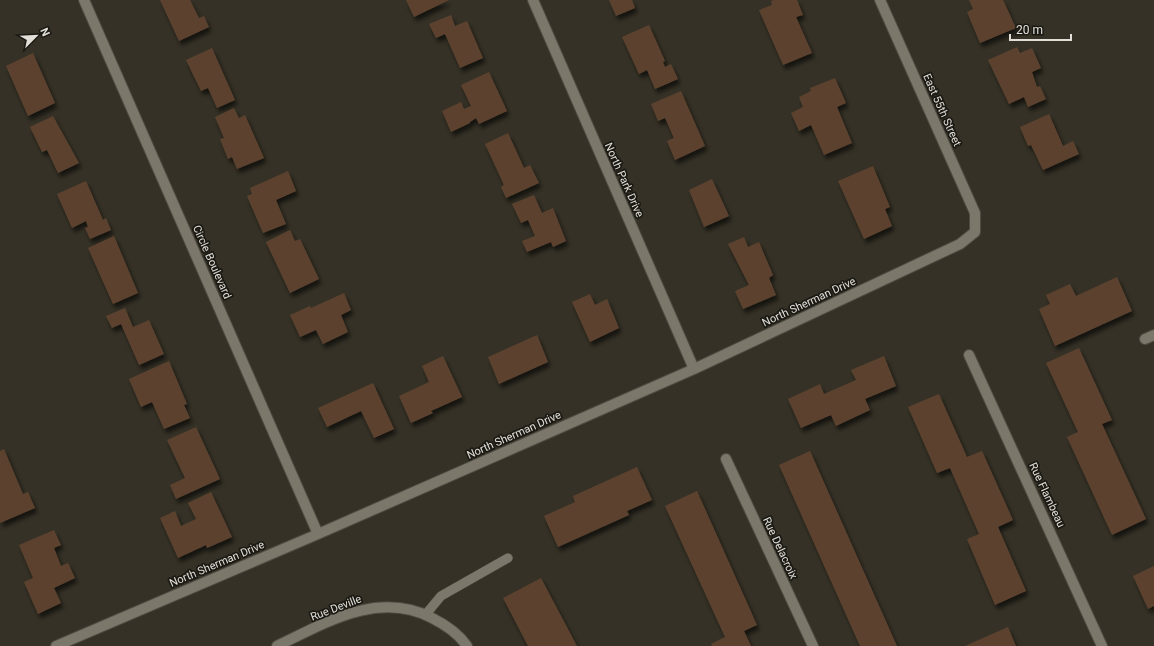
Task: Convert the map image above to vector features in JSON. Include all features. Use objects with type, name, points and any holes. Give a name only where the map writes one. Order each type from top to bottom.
[{"type":"street","name":"Circle Boulevard","points":[[84,0],[318,534]]},
{"type":"street","name":"North Park Drive","points":[[533,0],[694,369]]},
{"type":"street","name":"East 55th Street","points":[[880,0],[975,213],[976,232]]},
{"type":"street","name":"North Sherman Drive","points":[[56,646],[318,534],[694,369],[960,244],[976,232]]},
{"type":"street","name":"Rue Flambeau","points":[[969,355],[1102,646]]},
{"type":"street","name":"Rue Delacroix","points":[[726,459],[813,646]]},
{"type":"street","name":"Rue Deville","points":[[277,646],[342,616],[370,608],[398,607],[426,614],[443,623],[458,635],[467,646]]},
{"type":"lane","points":[[426,614],[441,596],[508,558]]},
{"type":"building","points":[[160,0],[190,0],[199,18],[204,16],[209,27],[179,41]]},
{"type":"building","points":[[406,0],[449,0],[414,17]]},
{"type":"building","points":[[609,0],[632,0],[635,8],[616,16]]},
{"type":"building","points":[[797,0],[803,15],[796,17],[812,53],[783,65],[759,10],[772,5],[771,1]]},
{"type":"building","points":[[969,0],[1003,0],[1016,28],[980,43],[967,12],[973,9]]},
{"type":"building","points":[[451,15],[455,26],[467,21],[483,58],[460,68],[445,34],[436,38],[429,24]]},
{"type":"building","points":[[649,25],[665,61],[663,62],[665,67],[671,64],[678,79],[655,89],[647,70],[639,74],[622,37]]},
{"type":"building","points":[[1017,47],[1020,53],[1032,48],[1041,68],[1032,72],[1037,87],[1040,86],[1046,99],[1028,107],[1024,97],[1009,104],[988,60]]},
{"type":"building","points":[[212,48],[235,100],[217,108],[208,88],[201,91],[186,60]]},
{"type":"building","points":[[33,53],[55,103],[28,116],[6,66]]},
{"type":"building","points":[[489,72],[507,111],[479,124],[476,118],[470,123],[451,132],[442,111],[461,102],[464,109],[471,106],[461,85]]},
{"type":"building","points":[[835,78],[846,103],[837,107],[852,143],[824,155],[811,125],[799,131],[791,113],[803,107],[799,97],[811,91],[810,88]]},
{"type":"building","points":[[681,91],[705,146],[675,160],[667,141],[674,138],[665,118],[658,121],[651,104]]},
{"type":"building","points":[[234,108],[239,118],[245,115],[264,158],[237,169],[232,157],[228,159],[220,139],[224,138],[215,117]]},
{"type":"building","points":[[1049,114],[1063,146],[1073,141],[1079,154],[1043,170],[1031,145],[1028,146],[1020,127]]},
{"type":"building","points":[[53,116],[79,163],[58,173],[47,150],[42,152],[30,127]]},
{"type":"building","points":[[508,133],[524,168],[530,165],[539,183],[506,198],[501,187],[504,185],[485,144]]},
{"type":"building","points":[[873,166],[890,207],[885,209],[892,226],[864,239],[838,181]]},
{"type":"building","points":[[288,171],[296,191],[276,200],[286,224],[263,233],[247,196],[252,194],[250,188]]},
{"type":"building","points":[[712,179],[729,216],[704,227],[689,190]]},
{"type":"building","points":[[86,181],[103,220],[106,218],[111,230],[90,239],[85,228],[88,227],[86,221],[72,228],[57,194]]},
{"type":"building","points":[[534,195],[542,213],[553,208],[566,241],[553,247],[551,242],[527,252],[522,241],[535,236],[528,220],[521,223],[512,204]]},
{"type":"building","points":[[290,230],[295,241],[300,239],[319,279],[290,293],[266,242]]},
{"type":"building","points":[[114,236],[138,293],[113,304],[88,248]]},
{"type":"building","points":[[744,237],[748,247],[759,242],[773,275],[769,278],[776,295],[743,309],[735,291],[749,285],[728,244]]},
{"type":"building","points":[[1117,277],[1132,311],[1055,346],[1039,309],[1050,304],[1046,295],[1070,284],[1076,296]]},
{"type":"building","points":[[344,293],[351,310],[341,315],[348,332],[323,344],[316,330],[300,337],[290,315],[310,306],[311,308]]},
{"type":"building","points":[[590,294],[595,305],[607,299],[619,328],[590,342],[572,302]]},
{"type":"building","points":[[125,308],[133,327],[149,320],[164,354],[139,365],[121,324],[112,328],[106,316]]},
{"type":"building","points":[[537,335],[548,362],[499,384],[488,357]]},
{"type":"building","points":[[1079,348],[1112,420],[1102,424],[1146,519],[1112,535],[1067,437],[1078,432],[1046,363]]},
{"type":"building","points":[[443,356],[462,397],[431,411],[433,413],[411,423],[399,396],[429,382],[422,366]]},
{"type":"building","points":[[884,356],[896,386],[865,399],[870,410],[836,426],[831,415],[801,428],[788,399],[820,384],[824,394],[856,380],[851,370]]},
{"type":"building","points":[[169,361],[187,404],[184,405],[190,418],[164,429],[152,402],[141,407],[129,379]]},
{"type":"building","points":[[373,383],[394,429],[374,438],[361,411],[327,427],[318,408]]},
{"type":"building","points":[[939,394],[967,457],[982,451],[1013,520],[998,527],[1026,591],[995,605],[967,539],[979,534],[950,468],[937,473],[908,407]]},
{"type":"building","points":[[196,427],[220,479],[176,499],[170,485],[185,478],[167,440]]},
{"type":"building","points":[[4,449],[23,494],[28,492],[35,508],[0,523],[0,451]]},
{"type":"building","points":[[810,451],[897,646],[860,646],[779,465]]},
{"type":"building","points":[[637,467],[652,500],[627,511],[629,515],[558,547],[544,516],[575,502],[573,496]]},
{"type":"building","points":[[697,491],[757,625],[744,631],[751,646],[712,646],[711,644],[725,637],[665,506]]},
{"type":"building","points":[[211,492],[232,537],[207,548],[206,545],[178,558],[160,518],[175,511],[181,526],[196,519],[188,503]]},
{"type":"building","points":[[54,530],[61,545],[54,548],[61,566],[68,563],[75,578],[54,588],[61,603],[38,614],[24,582],[33,578],[19,545]]},
{"type":"building","points":[[1154,566],[1154,606],[1148,609],[1133,576]]},
{"type":"building","points":[[541,578],[577,646],[528,646],[503,598]]},
{"type":"building","points":[[1008,627],[1016,646],[965,646]]}]
